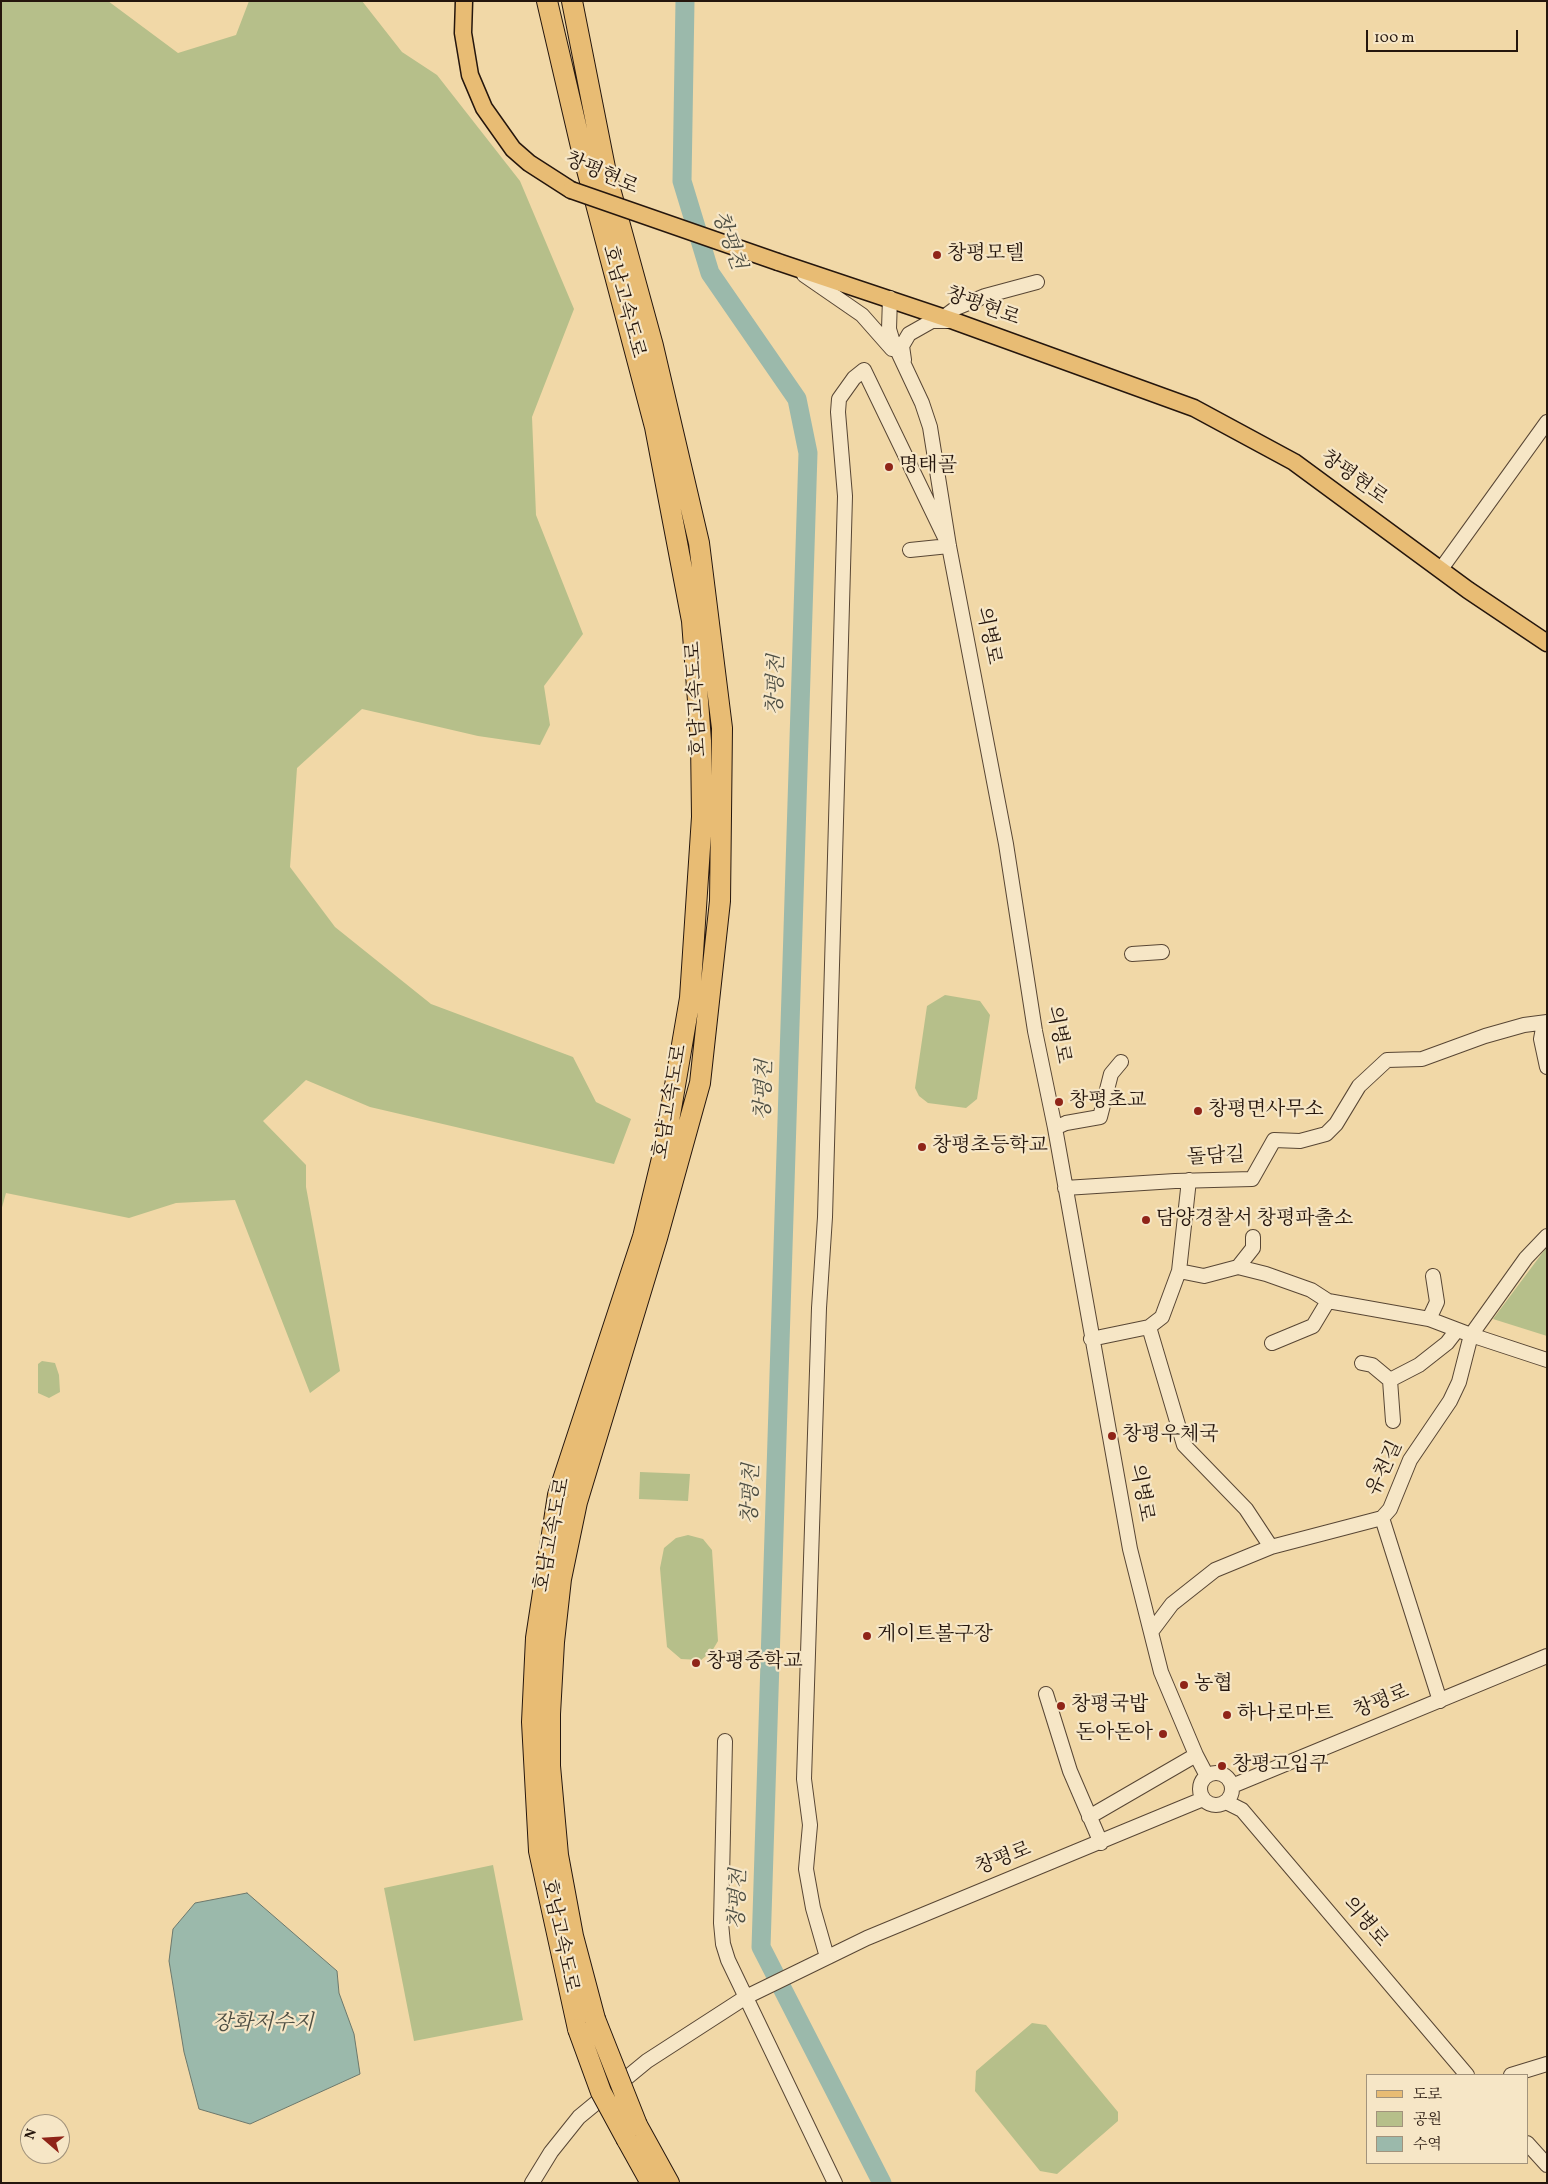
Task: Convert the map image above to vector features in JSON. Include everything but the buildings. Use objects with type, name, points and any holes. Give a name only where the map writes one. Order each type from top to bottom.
[{"type":"highway","name":"호남고속도로","points":[[547,1],[582,151],[655,427],[692,621],[701,741],[702,817],[690,998],[664,1150],[643,1237],[558,1495],[536,1638],[532,1722],[539,1851],[587,2024],[651,2183]]},
{"type":"highway","name":"호남고속도로","points":[[572,1],[606,178],[653,346],[699,543],[722,728],[720,901],[700,1083],[657,1238],[578,1502],[561,1579],[554,1642],[550,1766],[558,1854],[574,1936],[587,2024]]},
{"type":"highway","name":"호남고속도로","points":[[632,2133],[669,2183]]},
{"type":"main road","name":"창평현로","points":[[464,1],[463,33],[470,75],[484,108],[513,149],[529,163],[571,190],[784,264],[890,298],[1194,408],[1294,462],[1547,643]]},
{"type":"street","points":[[784,264],[862,315],[890,346],[908,373]]},
{"type":"street","points":[[944,317],[956,308],[985,296],[1037,282]]},
{"type":"street","name":"의병로","points":[[890,298],[889,329],[895,347],[922,403],[930,427],[949,546],[1006,844],[1035,1031],[1055,1128],[1091,1339],[1130,1548],[1162,1672],[1196,1755],[1207,1776]]},
{"type":"street","points":[[908,373],[902,346],[909,334],[932,321],[962,324]]},
{"type":"street","points":[[824,1959],[806,1869],[810,1825],[804,1779],[819,1308],[825,1217],[845,496],[838,412],[839,399],[854,378],[864,370],[949,546],[910,550]]},
{"type":"street","points":[[1441,569],[1547,422]]},
{"type":"street","points":[[1132,954],[1162,952]]},
{"type":"street","points":[[1545,1022],[1541,1039],[1547,1067]]},
{"type":"street","name":"돌담길","points":[[1065,1188],[1189,1180],[1252,1179],[1274,1140],[1300,1141],[1326,1134],[1346,1111],[1359,1086],[1387,1060],[1422,1059],[1509,1029],[1545,1022]]},
{"type":"street","points":[[1055,1128],[1066,1123],[1100,1116],[1110,1074],[1121,1062]]},
{"type":"street","points":[[1091,1339],[1149,1327],[1162,1317],[1179,1272],[1189,1180]]},
{"type":"street","points":[[1471,1335],[1526,1258],[1547,1236]]},
{"type":"street","points":[[1238,1267],[1252,1248],[1253,1238]]},
{"type":"street","points":[[1179,1272],[1204,1276],[1238,1267],[1266,1274],[1311,1290],[1328,1301],[1429,1319],[1547,1360]]},
{"type":"street","points":[[1429,1319],[1437,1302],[1433,1276]]},
{"type":"street","points":[[1272,1343],[1313,1326],[1328,1301]]},
{"type":"street","points":[[1149,1327],[1184,1445],[1246,1509],[1271,1547]]},
{"type":"street","points":[[1390,1380],[1419,1365],[1447,1343],[1457,1330]]},
{"type":"street","name":"유천길","points":[[1440,1701],[1382,1518],[1390,1509],[1410,1460],[1450,1401],[1459,1382],[1471,1335]]},
{"type":"street","points":[[1362,1364],[1372,1365],[1390,1380],[1393,1421]]},
{"type":"street","points":[[1151,1632],[1172,1604],[1215,1570],[1271,1547],[1382,1518]]},
{"type":"street","name":"창평로","points":[[1232,1786],[1547,1656]]},
{"type":"street","points":[[1046,1694],[1070,1771],[1101,1843]]},
{"type":"street","points":[[725,1741],[721,1923],[728,1960],[835,2183]]},
{"type":"street","points":[[1089,1816],[1196,1755]]},
{"type":"street","points":[[1214,1773],[1224,1775],[1232,1786],[1232,1794],[1226,1802],[1215,1806],[1202,1799],[1200,1787],[1207,1776],[1214,1773]]},
{"type":"street","name":"창평로","points":[[532,2183],[551,2152],[579,2117],[647,2061],[746,1997],[824,1959],[962,1898],[1101,1843],[1202,1799]]},
{"type":"street","name":"의병로","points":[[1226,1802],[1242,1810],[1466,2074]]},
{"type":"street","points":[[1514,2074],[1547,2064]]},
{"type":"street","points":[[1528,2144],[1547,2165]]},
{"type":"green space","points":[[1,1],[108,1],[178,53],[236,35],[249,1],[362,1],[402,52],[437,75],[520,181],[574,309],[532,417],[536,515],[583,634],[544,686],[550,725],[540,745],[478,736],[362,709],[297,768],[290,867],[335,927],[431,1004],[573,1057],[596,1102],[631,1119],[614,1164],[370,1107],[306,1080],[263,1121],[306,1165],[306,1187],[340,1371],[310,1393],[235,1200],[176,1203],[129,1218],[6,1193],[1,1211]]},
{"type":"green space","points":[[945,995],[980,1001],[990,1015],[977,1099],[966,1108],[928,1103],[919,1096],[915,1088],[927,1006]]},
{"type":"green space","points":[[1546,1248],[1547,1336],[1493,1319]]},
{"type":"green space","points":[[42,1361],[55,1363],[59,1375],[60,1392],[49,1398],[38,1393],[38,1364]]},
{"type":"green space","points":[[640,1472],[690,1474],[688,1501],[639,1499]]},
{"type":"green space","points":[[688,1535],[703,1539],[712,1550],[718,1641],[712,1651],[701,1660],[681,1659],[667,1647],[660,1568],[664,1548],[676,1538]]},
{"type":"green space","points":[[493,1865],[523,2020],[414,2041],[384,1888]]},
{"type":"green space","points":[[1032,2023],[1046,2025],[1118,2112],[1118,2121],[1057,2174],[1040,2171],[975,2091],[976,2071]]},
{"type":"water","name":"장화저수지","points":[[247,1893],[337,1971],[339,1993],[354,2034],[360,2074],[250,2124],[199,2109],[184,2052],[169,1961],[173,1929],[195,1903]]},
{"type":"waterway","name":"창평천","points":[[685,1],[682,181],[710,273],[797,399],[808,453],[761,1947],[882,2183]]},
{"type":"place","name":"창평모텔","points":[[937,255]]},
{"type":"place","name":"명태골","points":[[889,467]]},
{"type":"place","name":"창평초교","points":[[1059,1102]]},
{"type":"place","name":"창평면사무소","points":[[1198,1111]]},
{"type":"place","name":"창평초등학교","points":[[922,1147]]},
{"type":"place","name":"담양경찰서 창평파출소","points":[[1146,1220]]},
{"type":"place","name":"창평우체국","points":[[1112,1436]]},
{"type":"place","name":"게이트볼구장","points":[[867,1636]]},
{"type":"place","name":"창평중학교","points":[[696,1663]]},
{"type":"place","name":"농협","points":[[1184,1685]]},
{"type":"place","name":"창평국밥","points":[[1061,1706]]},
{"type":"place","name":"하나로마트","points":[[1227,1715]]},
{"type":"place","name":"돈아돈아","points":[[1163,1734]]},
{"type":"place","name":"창평고입구","points":[[1222,1766]]}]
